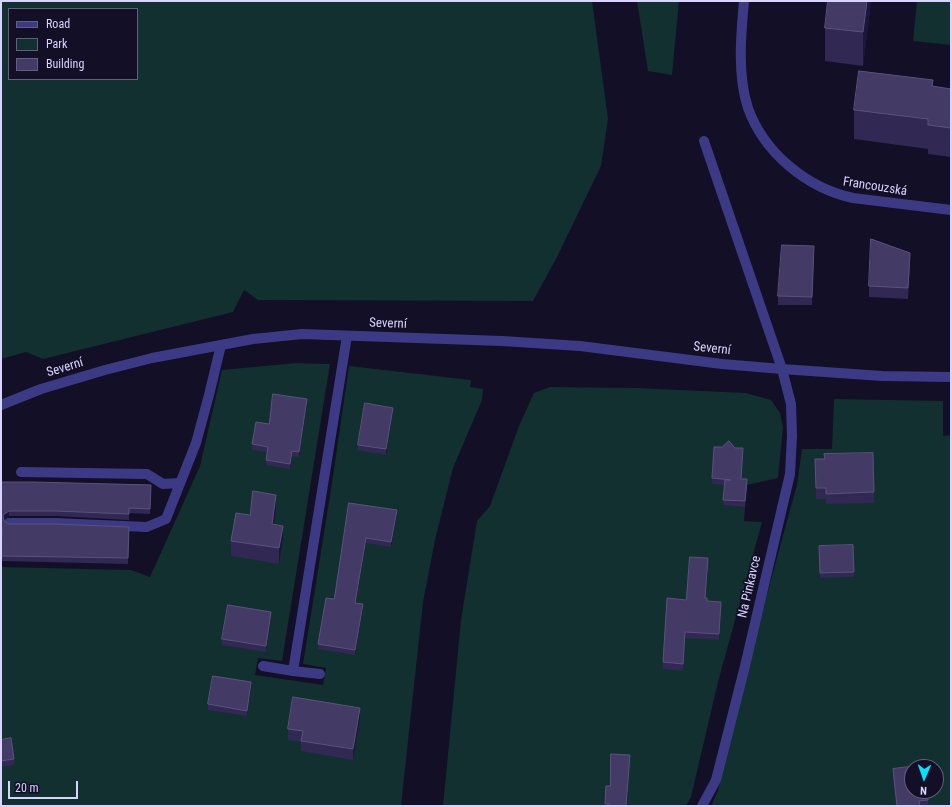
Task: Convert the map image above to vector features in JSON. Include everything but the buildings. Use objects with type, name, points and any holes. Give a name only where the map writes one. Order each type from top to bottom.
[{"type":"street","name":"Francouzská","points":[[744,1],[741,33],[742,73],[748,108],[763,136],[784,161],[808,180],[837,194],[888,203],[951,210]]},
{"type":"street","points":[[704,141],[782,369]]},
{"type":"street","name":"Severní","points":[[1,405],[41,389],[152,358],[276,336],[302,334],[502,341],[580,346],[722,364],[782,369],[882,376],[951,376]]},
{"type":"street","points":[[293,671],[347,336]]},
{"type":"street","points":[[9,523],[108,525],[147,528],[166,519],[196,443],[221,345]]},
{"type":"street","name":"Na Pinkavce","points":[[702,806],[716,780],[745,666],[790,474],[792,436],[791,404],[782,369]]},
{"type":"street","points":[[21,472],[147,474],[163,484],[180,483]]},
{"type":"street","points":[[263,666],[320,674]]},
{"type":"green space","points":[[1,1],[592,1],[608,119],[601,166],[557,257],[533,301],[258,300],[244,290],[233,312],[43,359],[26,352],[1,359]]},
{"type":"green space","points":[[637,1],[679,1],[672,75],[648,71]]},
{"type":"green space","points":[[917,1],[951,1],[951,45],[913,41]]},
{"type":"green space","points":[[296,363],[330,364],[282,661],[258,658],[255,675],[323,685],[326,668],[303,664],[349,366],[471,380],[470,387],[483,389],[482,400],[453,468],[435,540],[423,602],[401,806],[1,806],[1,567],[131,570],[150,577],[200,466],[222,370]]},
{"type":"green space","points":[[550,387],[636,388],[746,393],[771,400],[780,413],[783,427],[778,478],[747,485],[744,521],[762,522],[718,682],[691,797],[686,806],[443,806],[461,620],[477,521],[490,506],[519,426],[534,393]]},
{"type":"green space","points":[[834,399],[943,401],[943,436],[951,435],[951,806],[711,806],[718,791],[742,687],[797,485],[802,449],[832,449]]}]
